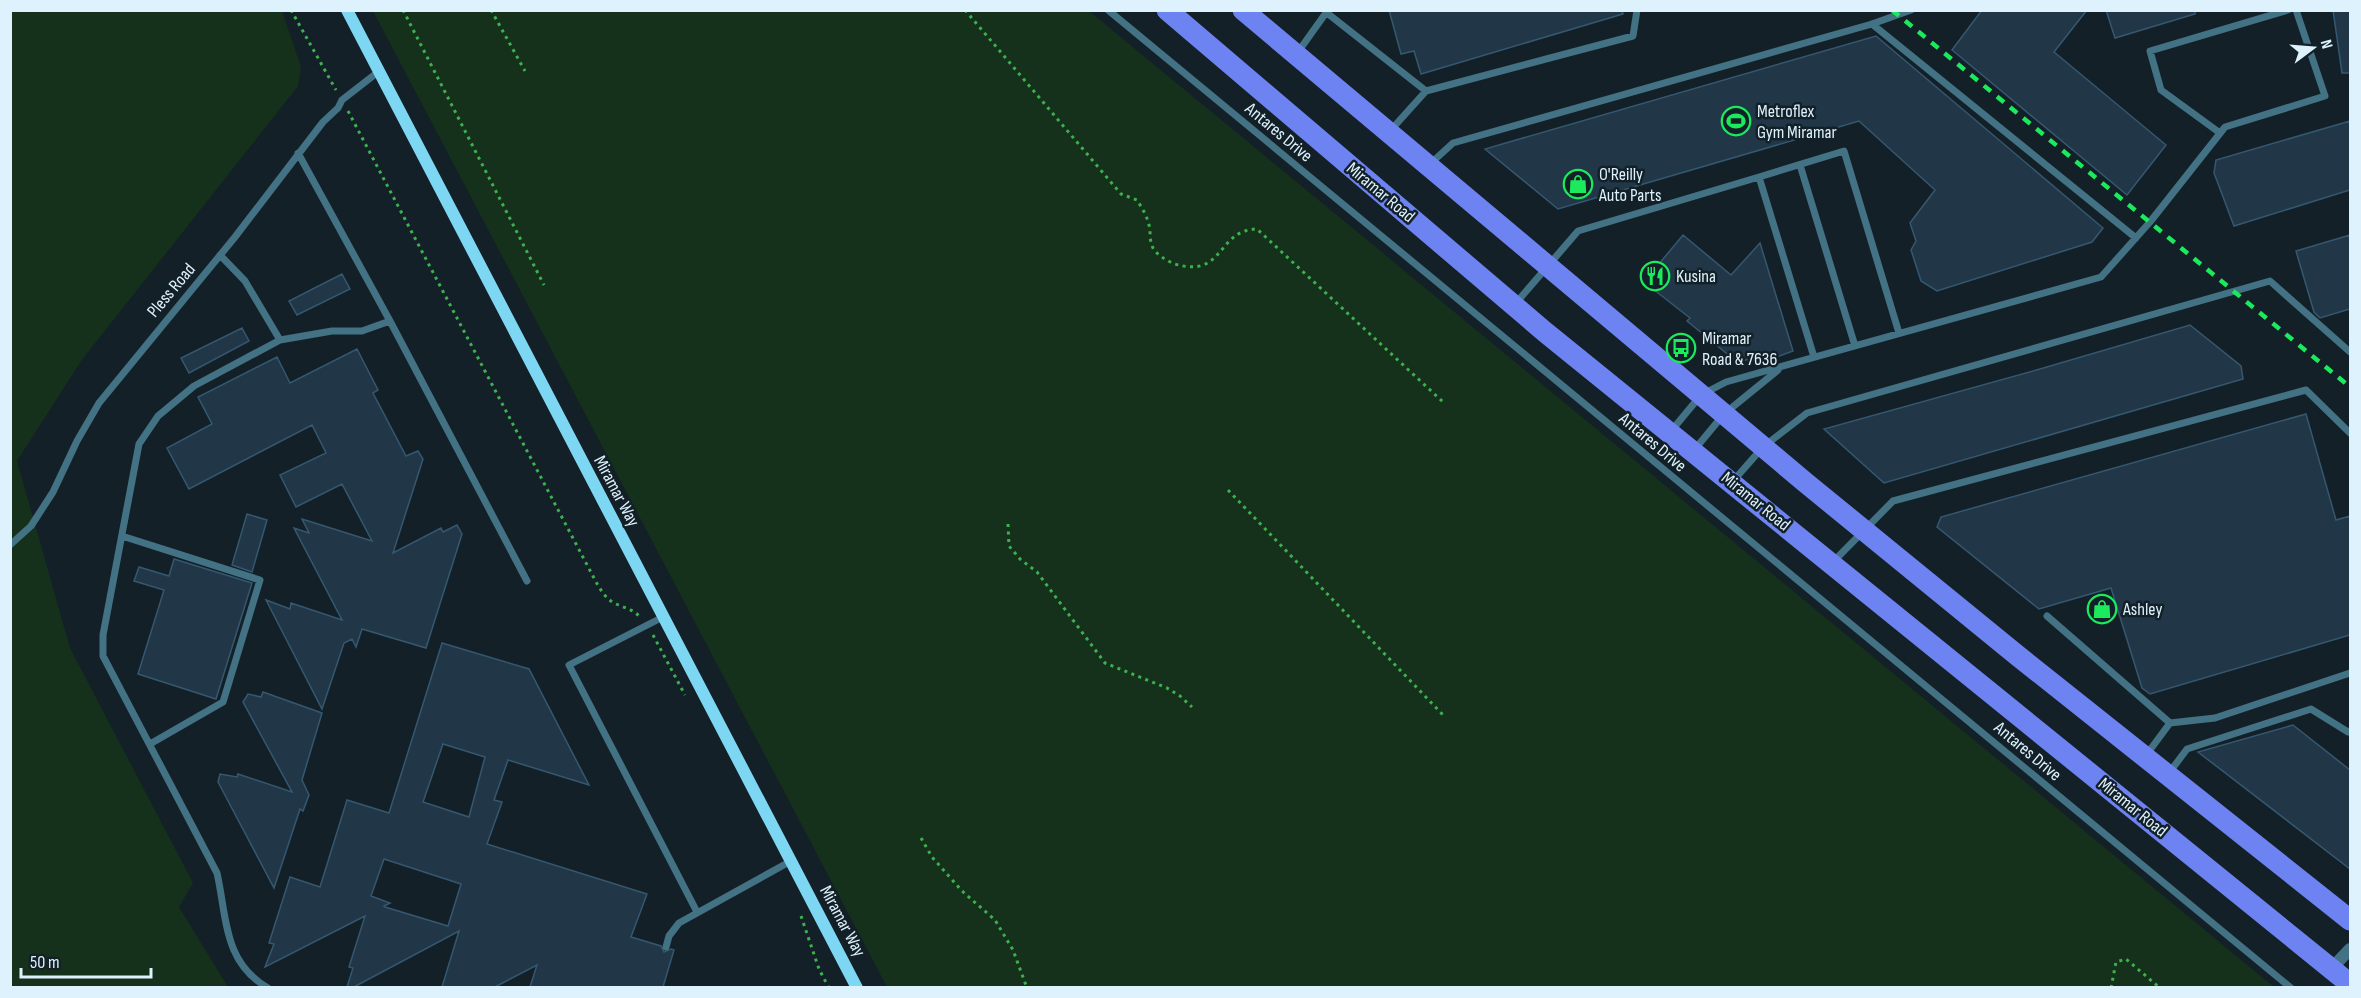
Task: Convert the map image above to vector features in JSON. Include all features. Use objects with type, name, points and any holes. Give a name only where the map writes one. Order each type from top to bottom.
[{"type":"main road","name":"Miramar Road","points":[[1167,10],[1514,305],[2350,984]]},
{"type":"main road","points":[[1243,10],[1763,447],[2167,775],[2350,920]]},
{"type":"street","name":"Miramar Way","points":[[347,10],[857,987]]},
{"type":"street","points":[[2332,968],[2350,949]]},
{"type":"lane","name":"Antares Drive","points":[[1108,10],[2291,987]]},
{"type":"lane","points":[[1388,132],[1426,91],[1633,36],[1637,10]]},
{"type":"lane","points":[[1428,166],[1453,143],[1872,24],[1911,10]]},
{"type":"lane","points":[[2220,134],[2162,90],[2150,51],[2288,10]]},
{"type":"lane","points":[[1670,432],[1701,395],[1726,382],[2101,277],[2136,238],[2224,127],[2325,96],[2296,10]]},
{"type":"lane","points":[[1296,55],[1327,12],[1426,91]]},
{"type":"lane","points":[[1872,24],[2136,238]]},
{"type":"lane","name":"Pless Road","points":[[10,545],[32,526],[53,492],[77,441],[99,403],[342,100],[378,72]]},
{"type":"lane","points":[[1514,305],[1578,231],[1844,151],[1899,333]]},
{"type":"lane","points":[[298,153],[390,321],[527,581]]},
{"type":"lane","points":[[1800,165],[1856,346]]},
{"type":"lane","points":[[1759,177],[1814,357]]},
{"type":"lane","points":[[220,255],[244,281],[280,340]]},
{"type":"lane","points":[[1732,482],[1763,447],[1807,413],[2270,281],[2350,352]]},
{"type":"lane","points":[[268,987],[243,966],[233,951],[217,873],[103,656],[103,635],[139,444],[158,416],[194,386],[280,340],[332,331],[362,331],[390,321]]},
{"type":"lane","points":[[1693,451],[1724,414],[1780,368]]},
{"type":"lane","points":[[1832,562],[1893,501],[2306,390],[2350,434]]},
{"type":"lane","points":[[122,536],[260,580],[223,702],[150,744]]},
{"type":"lane","points":[[2046,616],[2170,723],[2215,718],[2350,673]]},
{"type":"lane","points":[[663,617],[569,665],[697,912]]},
{"type":"lane","points":[[2167,775],[2187,749],[2311,709],[2349,732]]},
{"type":"lane","points":[[2145,757],[2170,723]]},
{"type":"lane","points":[[666,947],[669,936],[679,923],[791,861]]},
{"type":"path","points":[[291,10],[342,100],[595,580],[604,595],[614,603],[635,611],[648,626],[691,705]]},
{"type":"path","points":[[403,10],[544,285]]},
{"type":"path","points":[[491,10],[525,71]]},
{"type":"path","points":[[965,10],[1120,194],[1137,200],[1149,225],[1152,247],[1166,261],[1191,268],[1208,264],[1235,235],[1245,229],[1257,229],[1443,402]]},
{"type":"path","points":[[1228,490],[1443,715]]},
{"type":"path","points":[[1008,524],[1009,546],[1020,559],[1037,572],[1105,663],[1167,688],[1192,707]]},
{"type":"path","points":[[921,838],[932,857],[962,891],[995,920],[1013,950],[1027,987]]},
{"type":"path","points":[[800,912],[819,969],[829,987]]},
{"type":"path","points":[[2110,987],[2116,962],[2126,959],[2160,987]]},
{"type":"green space","points":[[10,11],[282,11],[301,67],[298,86],[81,361],[17,461],[70,648],[193,883],[179,907],[228,987],[11,987]]},
{"type":"green space","points":[[373,11],[1089,11],[2274,987],[887,987]]},
{"type":"building","points":[[1389,10],[1622,10],[1623,14],[1421,74],[1414,51],[1401,54]]},
{"type":"building","points":[[1982,10],[2087,10],[2054,52],[2166,145],[2127,195],[1952,50]]},
{"type":"building","points":[[2106,10],[2195,10],[2195,14],[2115,38]]},
{"type":"building","points":[[2333,10],[2350,10],[2350,73],[2342,73]]},
{"type":"building","points":[[1876,36],[2103,228],[2092,242],[1937,291],[1921,281],[1911,250],[1916,241],[1910,223],[1935,190],[1859,121],[1558,209],[1485,149]]},
{"type":"building","points":[[2350,121],[2350,190],[2234,226],[2214,173],[2216,160]]},
{"type":"building","points":[[1683,235],[1731,275],[1760,243],[1793,351],[1766,361],[1764,356],[1737,362],[1687,321],[1690,318],[1644,282]]},
{"type":"building","points":[[2350,235],[2350,309],[2320,318],[2314,312],[2296,251]]},
{"type":"building","points":[[342,274],[350,289],[297,315],[289,301]]},
{"type":"building","points":[[2190,325],[2241,366],[2243,379],[1884,483],[1824,429],[2040,369]]},
{"type":"building","points":[[242,328],[249,341],[189,373],[181,358]]},
{"type":"building","points":[[357,349],[378,390],[373,393],[406,456],[418,451],[423,459],[393,553],[441,528],[443,532],[457,525],[462,534],[426,648],[362,629],[356,647],[352,639],[344,643],[322,709],[266,600],[290,609],[291,603],[342,620],[294,528],[309,533],[302,519],[372,541],[342,484],[296,507],[280,475],[326,453],[312,425],[189,489],[167,448],[212,424],[198,397],[277,357],[290,383]]},
{"type":"building","points":[[2306,414],[2336,520],[2350,516],[2350,635],[2150,694],[2142,688],[2111,588],[2039,609],[1937,527],[1941,517]]},
{"type":"building","points":[[247,514],[267,520],[252,572],[232,565]]},
{"type":"building","points":[[174,559],[252,583],[216,699],[138,674],[164,590],[134,581],[139,567],[169,576]]},
{"type":"building","points":[[442,643],[529,669],[589,785],[508,760],[494,800],[502,802],[487,844],[647,894],[631,937],[661,946],[664,952],[674,950],[663,987],[530,987],[537,965],[495,987],[442,987],[459,931],[354,987],[347,987],[353,968],[349,967],[365,916],[265,967],[274,944],[269,943],[290,877],[320,887],[347,800],[389,813]],"holes":[[[443,744],[485,757],[469,817],[423,802]],[[384,859],[461,884],[448,926],[385,907],[390,903],[371,896]]]},
{"type":"building","points":[[263,692],[322,713],[302,780],[309,795],[303,811],[300,809],[274,888],[218,782],[220,774],[237,777],[238,774],[292,792],[243,702],[248,694],[261,697]]},
{"type":"building","points":[[2293,725],[2350,770],[2350,869],[2198,752]]},
{"type":"railway","points":[[1892,10],[2350,387]]},
{"type":"place","name":"Metroflex Gym Miramar","points":[[1736,121]]},
{"type":"place","name":"O'Reilly Auto Parts","points":[[1578,184]]},
{"type":"place","name":"Kusina","points":[[1655,276]]},
{"type":"place","name":"Miramar Road & 7636","points":[[1681,348]]},
{"type":"place","name":"Ashley","points":[[2102,609]]}]
